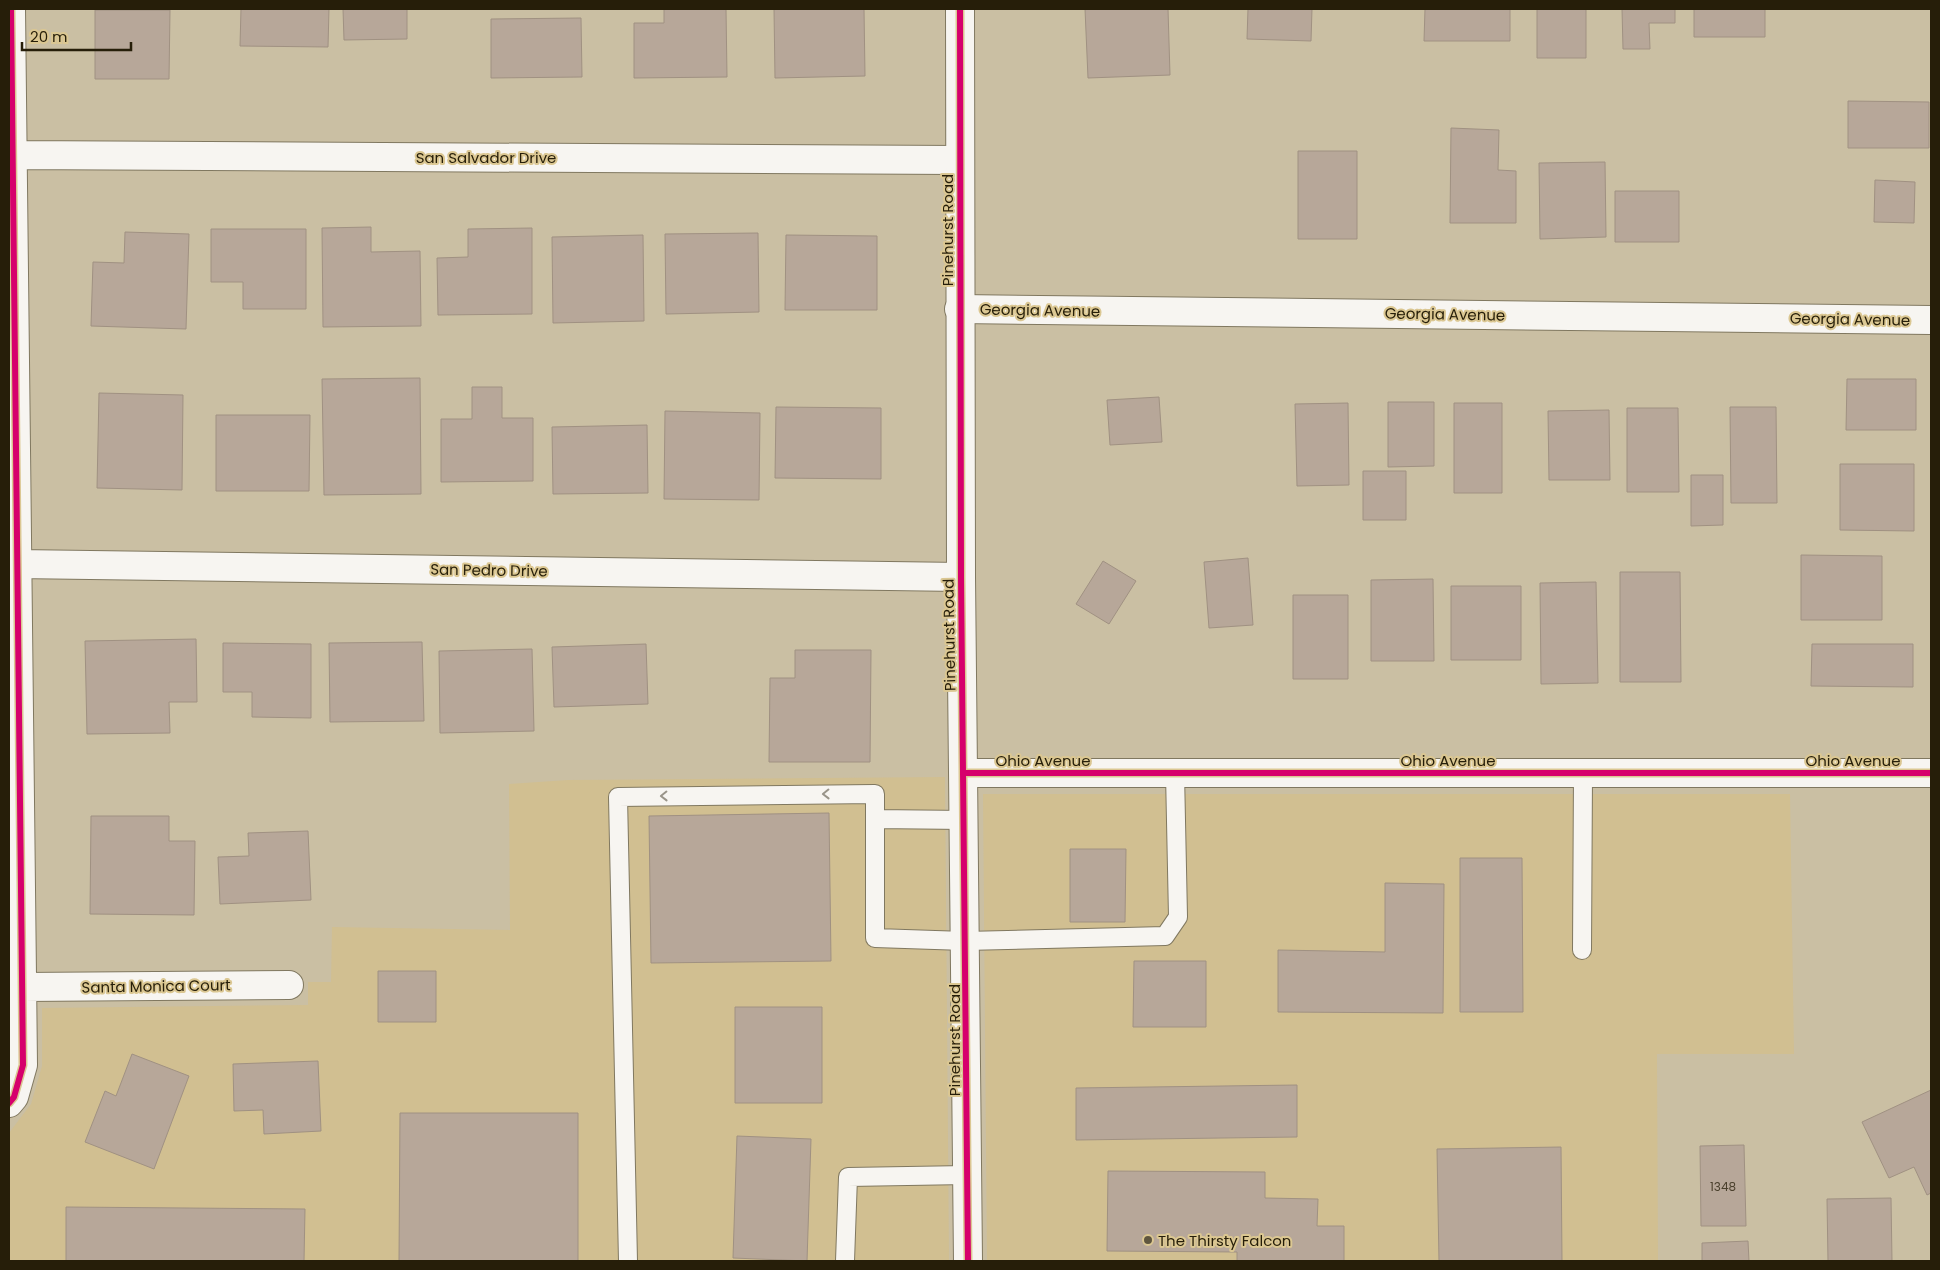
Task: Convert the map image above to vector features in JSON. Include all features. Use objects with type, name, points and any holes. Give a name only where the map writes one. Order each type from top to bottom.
[{"type":"street","points":[[9,1103],[14,1097],[23,1065],[11,9]]},
{"type":"street","name":"Pinehurst Road","points":[[960,9],[961,577],[965,820],[968,1261]]},
{"type":"street","name":"San Salvador Drive","points":[[13,155],[959,160]]},
{"type":"street","name":"Georgia Avenue","points":[[960,309],[1931,320]]},
{"type":"street","name":"San Pedro Drive","points":[[17,564],[961,577]]},
{"type":"street","name":"Ohio Avenue","points":[[964,773],[1931,773]]},
{"type":"street","name":"Santa Monica Court","points":[[23,987],[289,985]]},
{"type":"lane","points":[[628,1261],[618,797],[875,794],[875,938],[965,941],[1164,936],[1178,917],[1175,773]]},
{"type":"lane","points":[[1582,950],[1583,773]]},
{"type":"lane","points":[[875,819],[965,820]]},
{"type":"lane","points":[[845,1261],[848,1177],[967,1175]]},
{"type":"shaded area","points":[[945,777],[949,1261],[9,1261],[9,1133],[31,1104],[42,1066],[42,1008],[308,1005],[308,982],[331,982],[332,927],[510,930],[509,784],[568,780]]},
{"type":"shaded area","points":[[983,794],[1790,794],[1794,1054],[1657,1054],[1658,1261],[987,1261]]},
{"type":"building","points":[[241,9],[329,9],[328,47],[240,46]]},
{"type":"building","points":[[343,9],[407,9],[407,39],[344,40]]},
{"type":"building","points":[[664,9],[726,9],[727,77],[634,78],[634,23],[664,23]]},
{"type":"building","points":[[774,9],[864,9],[865,76],[775,78]]},
{"type":"building","points":[[1085,9],[1168,9],[1170,75],[1088,78]]},
{"type":"building","points":[[1248,9],[1312,9],[1311,41],[1247,39]]},
{"type":"building","points":[[1425,9],[1510,9],[1510,41],[1424,41]]},
{"type":"building","points":[[1537,9],[1586,9],[1586,58],[1537,58]]},
{"type":"building","points":[[1622,9],[1675,9],[1675,23],[1649,23],[1650,49],[1623,49]]},
{"type":"building","points":[[1694,9],[1765,9],[1765,37],[1694,37]]},
{"type":"building","points":[[95,10],[170,10],[169,79],[95,79]]},
{"type":"building","points":[[581,18],[582,77],[491,78],[491,19]]},
{"type":"building","points":[[1848,101],[1929,102],[1929,148],[1848,148]]},
{"type":"building","points":[[1451,128],[1499,130],[1498,170],[1516,171],[1516,223],[1450,223]]},
{"type":"building","points":[[1298,151],[1357,151],[1357,239],[1298,239]]},
{"type":"building","points":[[1605,162],[1606,237],[1540,239],[1539,163]]},
{"type":"building","points":[[1875,180],[1915,182],[1914,223],[1874,222]]},
{"type":"building","points":[[1615,191],[1679,191],[1679,242],[1615,242]]},
{"type":"building","points":[[371,227],[371,252],[420,251],[421,326],[323,327],[322,228]]},
{"type":"building","points":[[532,228],[532,314],[438,315],[437,258],[468,257],[468,229]]},
{"type":"building","points":[[211,229],[306,229],[306,309],[243,309],[243,282],[211,282]]},
{"type":"building","points":[[125,232],[189,234],[186,329],[91,326],[93,262],[124,263]]},
{"type":"building","points":[[758,233],[759,312],[666,314],[665,234]]},
{"type":"building","points":[[643,235],[644,321],[553,323],[552,237]]},
{"type":"building","points":[[786,235],[877,236],[877,310],[785,310]]},
{"type":"building","points":[[420,378],[421,494],[324,495],[322,379]]},
{"type":"building","points":[[1847,379],[1916,379],[1916,430],[1846,430]]},
{"type":"building","points":[[472,387],[502,387],[502,418],[533,418],[533,481],[441,482],[441,419],[472,419]]},
{"type":"building","points":[[99,393],[183,395],[182,490],[97,488]]},
{"type":"building","points":[[1159,397],[1162,442],[1110,445],[1107,400]]},
{"type":"building","points":[[1388,402],[1434,402],[1434,466],[1388,467]]},
{"type":"building","points":[[1348,403],[1349,485],[1297,486],[1295,404]]},
{"type":"building","points":[[1454,403],[1502,403],[1502,493],[1454,493]]},
{"type":"building","points":[[776,407],[881,408],[881,479],[775,478]]},
{"type":"building","points":[[1730,407],[1776,407],[1777,503],[1731,503]]},
{"type":"building","points":[[1627,408],[1678,408],[1679,492],[1627,492]]},
{"type":"building","points":[[1609,410],[1610,480],[1549,480],[1548,411]]},
{"type":"building","points":[[665,411],[760,413],[759,500],[664,499]]},
{"type":"building","points":[[216,415],[310,415],[309,491],[216,491]]},
{"type":"building","points":[[647,425],[648,493],[553,494],[552,427]]},
{"type":"building","points":[[1840,464],[1914,464],[1914,531],[1840,530]]},
{"type":"building","points":[[1363,471],[1406,471],[1406,520],[1363,520]]},
{"type":"building","points":[[1691,475],[1723,475],[1723,525],[1691,526]]},
{"type":"building","points":[[1801,555],[1882,556],[1882,620],[1801,620]]},
{"type":"building","points":[[1248,558],[1253,625],[1209,628],[1204,562]]},
{"type":"building","points":[[1103,561],[1136,581],[1109,624],[1076,604]]},
{"type":"building","points":[[1620,572],[1680,572],[1681,682],[1620,682]]},
{"type":"building","points":[[1433,579],[1434,661],[1371,661],[1371,580]]},
{"type":"building","points":[[1596,582],[1598,683],[1541,684],[1540,583]]},
{"type":"building","points":[[1451,586],[1521,586],[1521,660],[1451,660]]},
{"type":"building","points":[[1293,595],[1348,595],[1348,679],[1293,679]]},
{"type":"building","points":[[196,639],[197,702],[169,702],[170,733],[87,734],[85,641]]},
{"type":"building","points":[[422,642],[424,721],[330,722],[329,643]]},
{"type":"building","points":[[223,643],[311,644],[311,718],[252,717],[252,692],[223,692]]},
{"type":"building","points":[[646,644],[648,704],[554,707],[552,647]]},
{"type":"building","points":[[1812,644],[1913,644],[1913,687],[1811,686]]},
{"type":"building","points":[[532,649],[534,731],[440,733],[439,651]]},
{"type":"building","points":[[795,650],[871,650],[870,762],[769,762],[770,678],[795,678]]},
{"type":"building","points":[[829,813],[831,961],[651,963],[649,816]]},
{"type":"building","points":[[91,816],[169,816],[169,841],[195,841],[194,915],[90,914]]},
{"type":"building","points":[[308,831],[311,900],[220,904],[218,857],[249,856],[248,833]]},
{"type":"building","points":[[1070,849],[1126,849],[1125,922],[1070,922]]},
{"type":"building","points":[[1460,858],[1522,858],[1523,1012],[1460,1012]]},
{"type":"building","points":[[1385,883],[1444,884],[1443,1013],[1278,1012],[1278,950],[1385,952]]},
{"type":"building","points":[[1134,961],[1206,961],[1206,1027],[1133,1027]]},
{"type":"building","points":[[378,971],[436,971],[436,1022],[378,1022]]},
{"type":"building","points":[[735,1007],[822,1007],[822,1103],[735,1103]]},
{"type":"building","points":[[132,1054],[189,1076],[154,1169],[85,1142],[105,1091],[116,1096]]},
{"type":"building","points":[[318,1061],[321,1131],[264,1134],[263,1110],[234,1111],[233,1064]]},
{"type":"building","points":[[1297,1085],[1297,1137],[1076,1140],[1076,1088]]},
{"type":"building","points":[[1931,1090],[1931,1193],[1927,1195],[1914,1167],[1889,1178],[1862,1122]]},
{"type":"building","points":[[400,1113],[578,1113],[578,1261],[399,1261]]},
{"type":"building","points":[[737,1136],[811,1139],[807,1261],[733,1258]]},
{"type":"building","points":[[1744,1145],[1746,1226],[1701,1226],[1700,1146]]},
{"type":"building","points":[[1561,1147],[1562,1261],[1439,1261],[1437,1149]]},
{"type":"building","points":[[1108,1171],[1265,1172],[1265,1198],[1318,1199],[1317,1226],[1344,1226],[1344,1261],[1237,1261],[1237,1252],[1107,1251]]},
{"type":"building","points":[[1891,1198],[1892,1261],[1828,1261],[1827,1199]]},
{"type":"building","points":[[66,1207],[305,1209],[304,1261],[66,1261]]},
{"type":"building","points":[[1748,1241],[1749,1261],[1702,1261],[1702,1243]]},
{"type":"cycle path","points":[[9,1103],[14,1097],[23,1065],[11,9]]},
{"type":"cycle path","points":[[960,9],[961,577],[968,1261]]},
{"type":"cycle path","points":[[964,773],[1931,773]]},
{"type":"place","name":"The Thirsty Falcon","points":[[1148,1240]]}]
